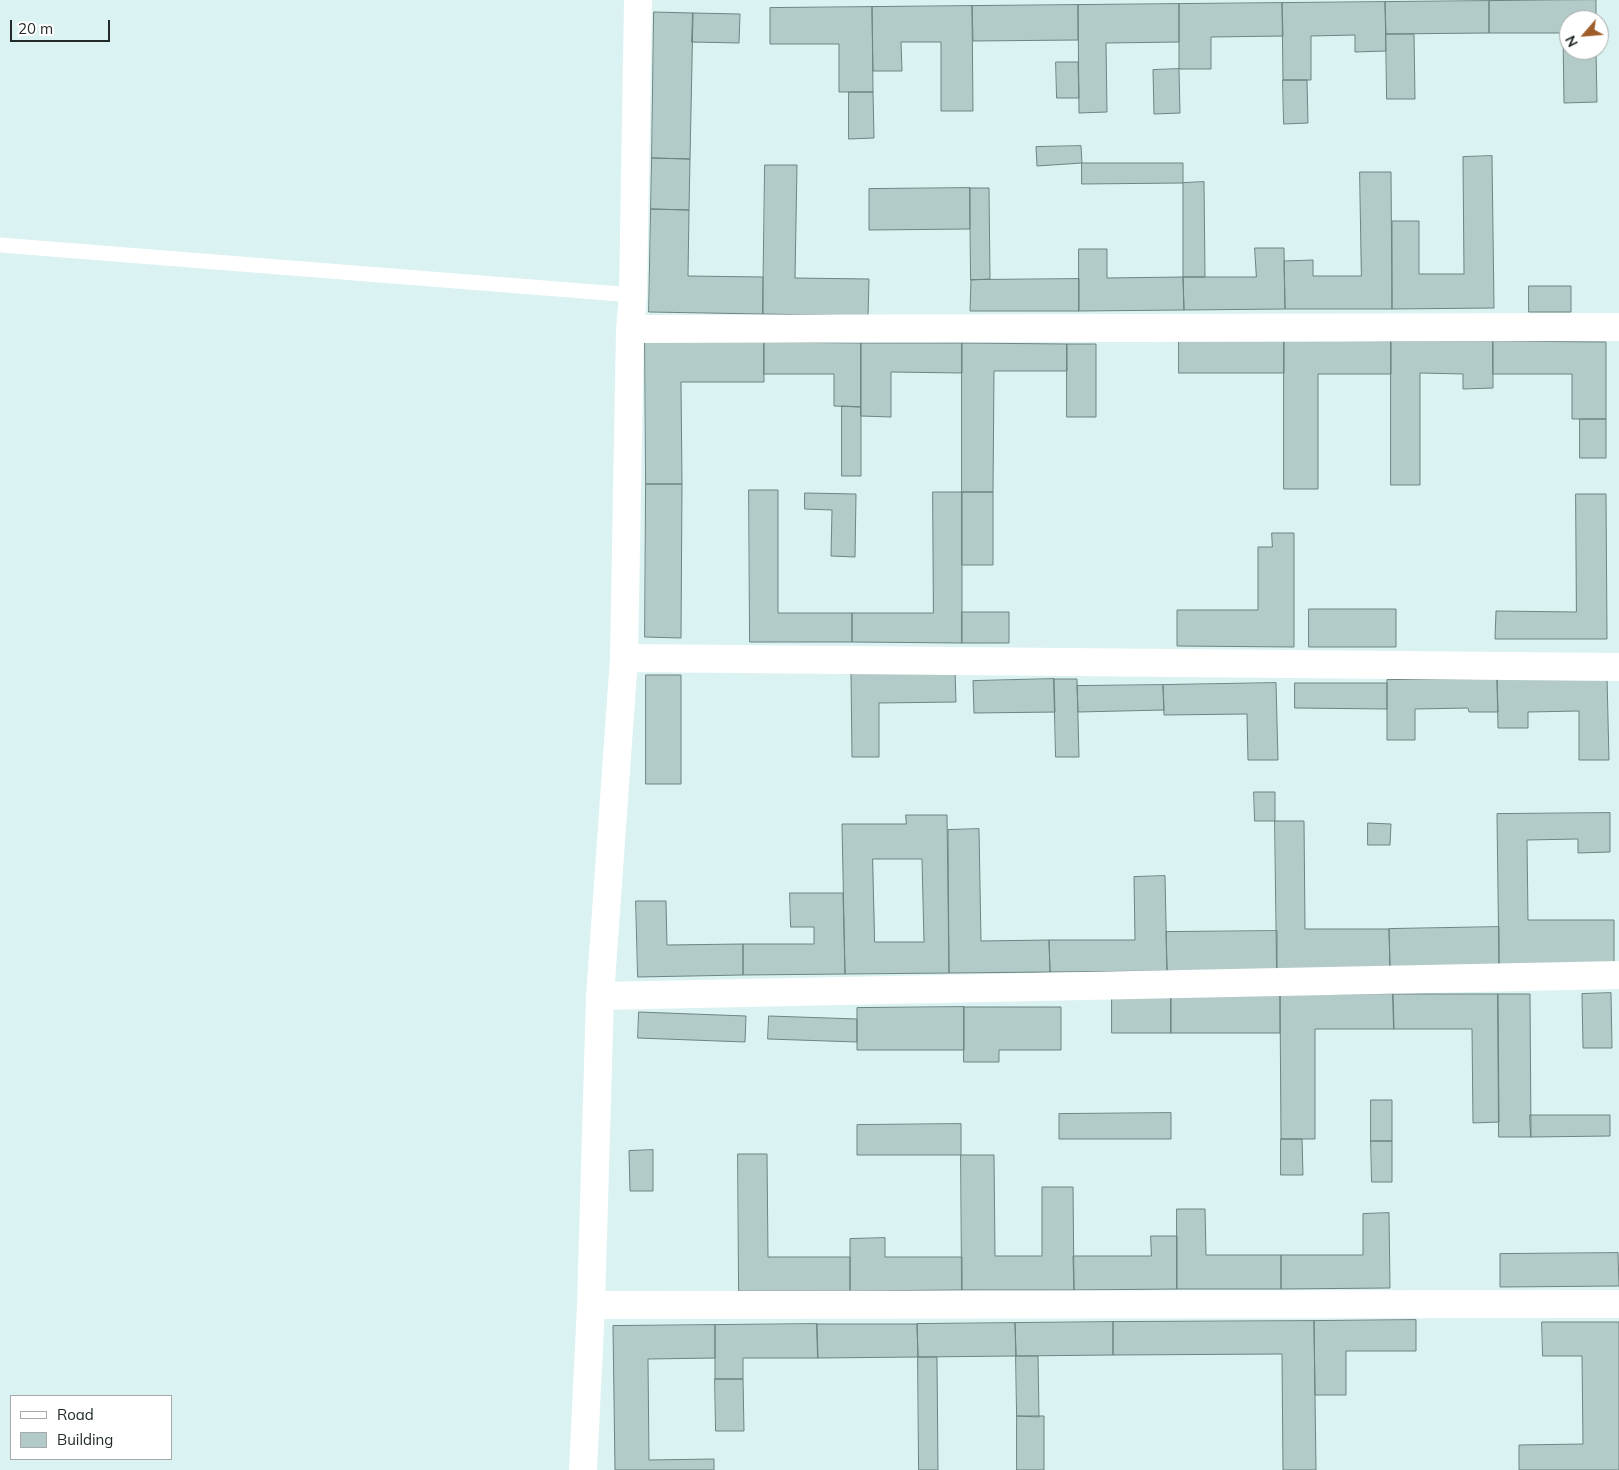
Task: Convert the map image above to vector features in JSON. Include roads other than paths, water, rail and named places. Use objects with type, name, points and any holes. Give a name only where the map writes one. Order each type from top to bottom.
[{"type":"street","points":[[583,1470],[591,1305],[600,996],[624,658],[638,0]]},
{"type":"street","points":[[630,329],[1619,327]]},
{"type":"street","points":[[624,658],[1619,667]]},
{"type":"street","points":[[600,996],[1619,975]]},
{"type":"street","points":[[591,1305],[1619,1304]]},
{"type":"lane","points":[[0,245],[633,295]]}]
